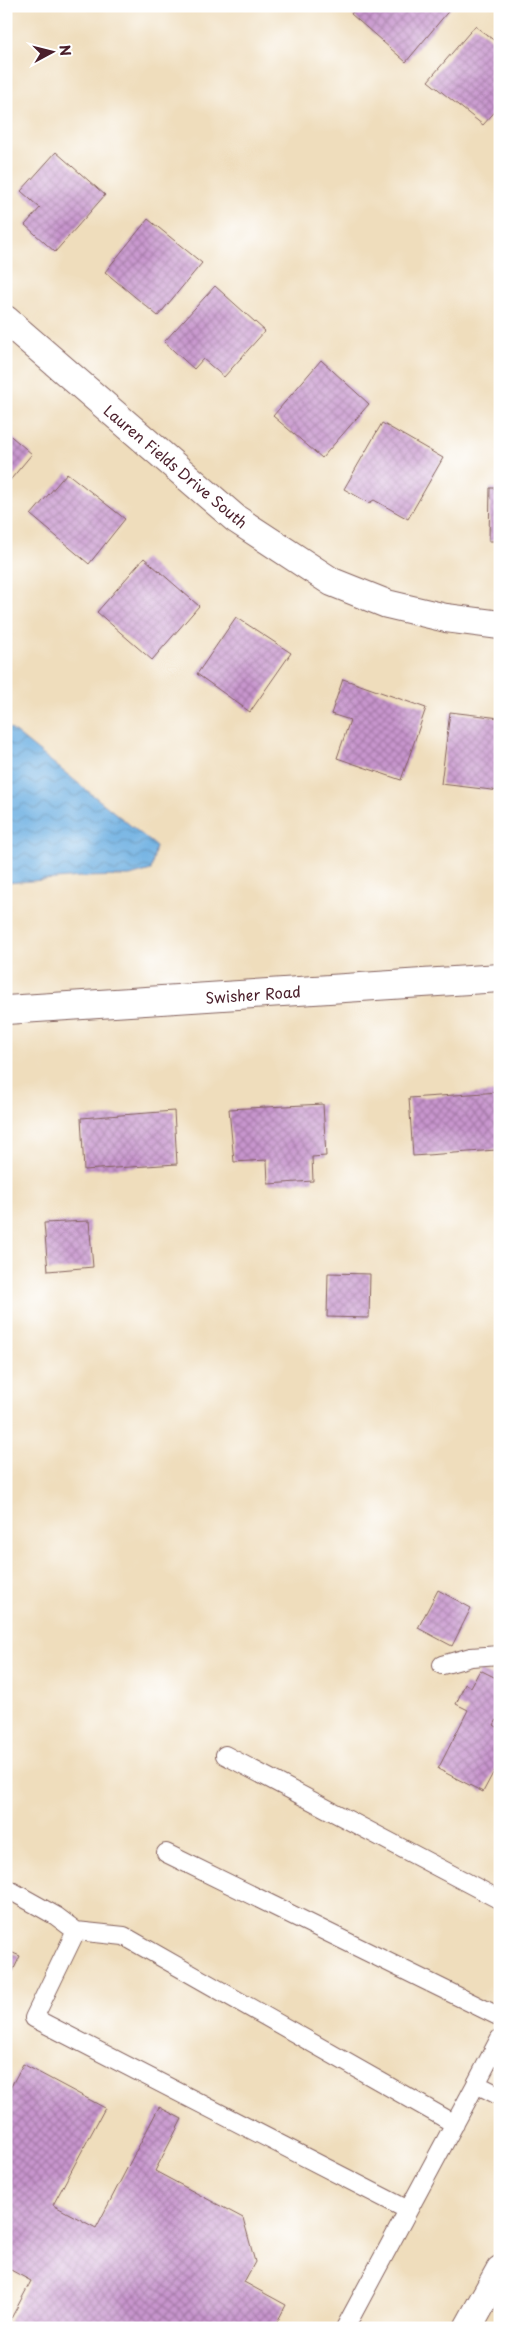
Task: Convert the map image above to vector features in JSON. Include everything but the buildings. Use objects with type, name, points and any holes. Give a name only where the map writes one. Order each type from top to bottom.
[{"type":"street","name":"Lauren Fields Drive South","points":[[6,320],[236,520],[332,582],[388,604],[446,618],[500,625]]},
{"type":"street","name":"Swisher Road","points":[[6,1010],[500,978]]},
{"type":"street","points":[[468,2328],[500,2270]]},
{"type":"lane","points":[[442,1665],[471,1657],[500,1655]]},
{"type":"lane","points":[[225,1754],[500,1900]]},
{"type":"lane","points":[[166,1853],[500,2017]]},
{"type":"lane","points":[[6,1888],[56,1916],[76,1931],[124,1936],[455,2124]]},
{"type":"lane","points":[[76,1931],[34,2018],[408,2210]]},
{"type":"lane","points":[[345,2328],[500,2038]]},
{"type":"lane","points":[[476,2084],[500,2096]]},
{"type":"water","points":[[6,725],[156,846],[151,870],[130,876],[80,877],[6,883]]}]
